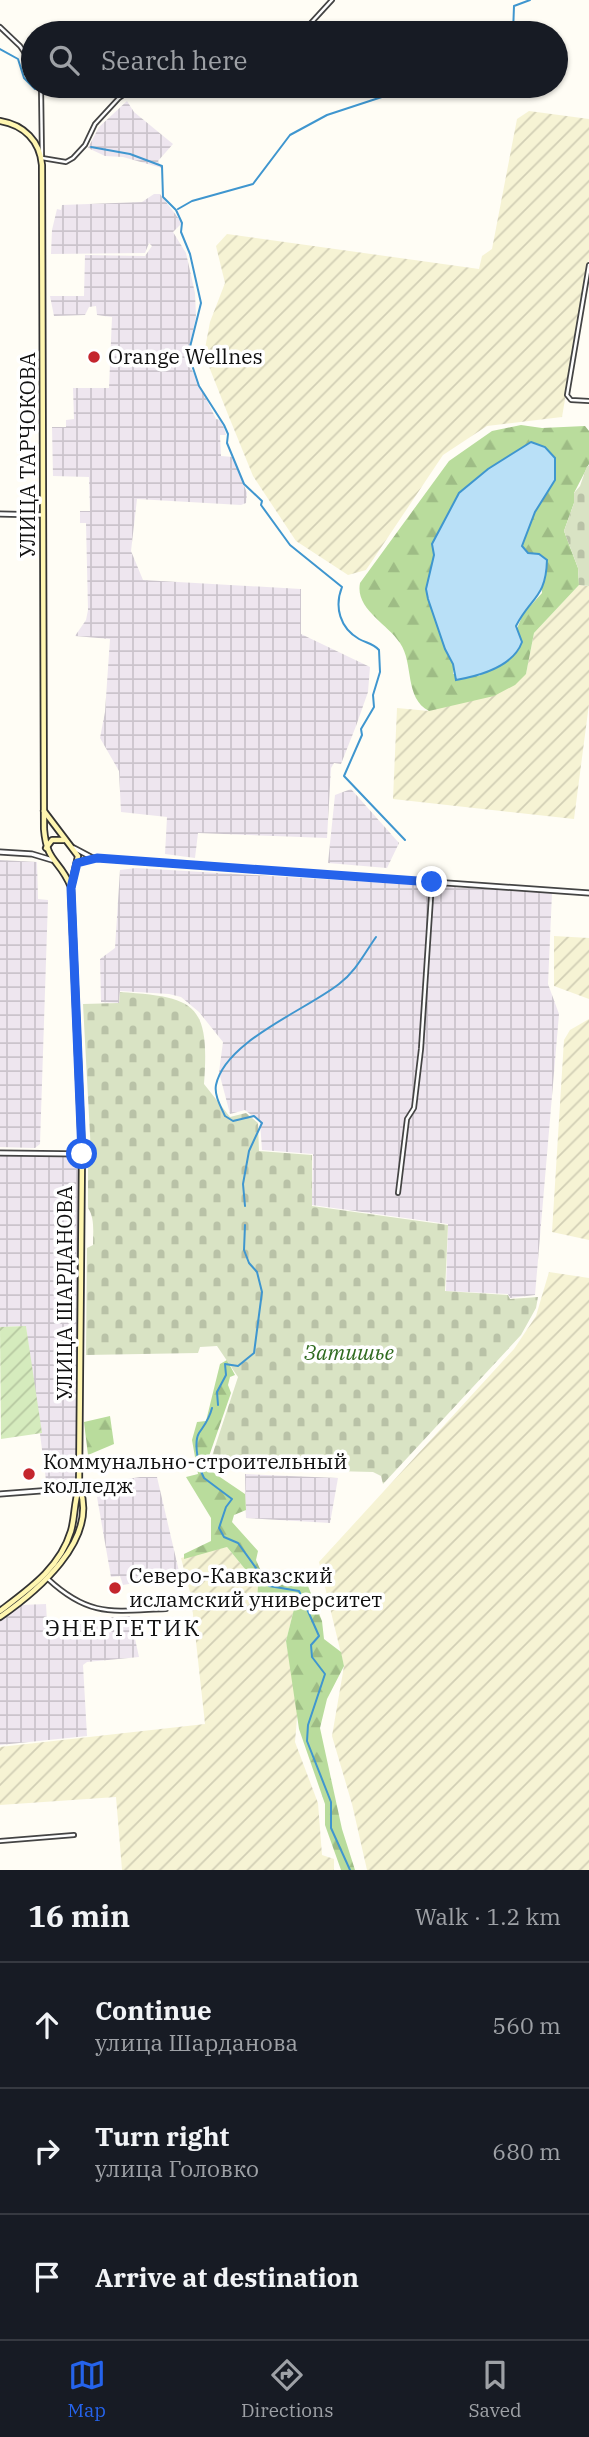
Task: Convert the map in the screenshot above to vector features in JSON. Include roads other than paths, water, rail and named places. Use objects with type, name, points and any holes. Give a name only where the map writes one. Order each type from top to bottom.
[{"type":"main road","points":[[0,121],[27,133],[41,158]]},
{"type":"main road","name":"УЛИЦА ТАРЧОКОВА","points":[[41,158],[46,848]]},
{"type":"main road","points":[[44,811],[64,840],[74,848],[76,864],[71,888]]},
{"type":"main road","points":[[64,840],[55,839],[46,848],[71,888]]},
{"type":"main road","points":[[60,867],[76,864]]},
{"type":"main road","name":"УЛИЦА ШАРДАНОВА","points":[[0,1611],[37,1582],[58,1558],[71,1531],[79,1488],[82,1154],[71,888]]},
{"type":"main road","name":"УЛИЦА ШАРДАНОВА","points":[[0,1617],[48,1579],[66,1557],[76,1534],[82,1502],[79,1488]]},
{"type":"street","points":[[312,21],[332,0]]},
{"type":"street","points":[[0,27],[21,47]]},
{"type":"street","points":[[41,98],[41,158],[66,162],[85,145],[95,124],[119,98]]},
{"type":"street","points":[[589,265],[567,395],[571,400],[589,401]]},
{"type":"street","points":[[0,514],[44,515]]},
{"type":"street","points":[[32,854],[46,848]]},
{"type":"street","points":[[74,848],[93,858]]},
{"type":"street","points":[[0,852],[32,854],[52,860]]},
{"type":"street","points":[[76,864],[93,858],[589,893]]},
{"type":"street","points":[[398,1193],[407,1119],[414,1108],[420,1061],[432,882]]},
{"type":"street","points":[[0,1153],[82,1154]]},
{"type":"street","points":[[0,1494],[79,1488]]},
{"type":"street","points":[[48,1579],[71,1600],[111,1612],[166,1609]]},
{"type":"street","points":[[0,1841],[74,1835]]},
{"type":"water","points":[[531,442],[545,447],[555,458],[555,480],[535,512],[522,546],[528,553],[539,554],[547,560],[544,582],[516,626],[522,642],[518,651],[494,669],[456,680],[453,664],[445,649],[426,589],[434,555],[432,544],[459,493],[488,469]]},
{"type":"waterway","points":[[513,21],[514,6],[530,0]]},
{"type":"waterway","points":[[0,49],[18,59],[21,68]]},
{"type":"waterway","points":[[178,209],[192,201],[253,184],[290,135],[327,115],[379,98]]},
{"type":"waterway","points":[[91,147],[130,154],[162,166],[163,197],[176,210],[182,223],[181,232],[190,254],[201,303],[190,347],[190,359],[199,386],[224,425],[228,434],[227,443],[244,484],[262,501],[261,505],[290,545],[342,587],[339,609],[347,629],[379,650],[380,672],[373,695],[374,707],[361,729],[362,735],[344,776],[405,840]]},
{"type":"waterway","points":[[245,1206],[243,1184],[249,1151],[262,1123],[254,1116],[233,1121],[225,1116],[216,1089],[223,1069],[234,1054],[250,1041],[345,979],[376,937]]},
{"type":"waterway","points":[[218,1405],[217,1392],[226,1375],[225,1364],[238,1366],[254,1353],[262,1292],[257,1272],[249,1263],[244,1250],[245,1225]]},
{"type":"waterway","points":[[212,1408],[197,1437],[197,1449],[204,1478],[232,1499],[226,1507],[219,1528],[224,1537],[238,1543],[269,1586],[299,1591],[319,1636],[311,1645],[312,1657],[325,1674],[308,1725],[307,1741],[331,1802],[331,1828],[350,1870]]},
{"type":"place","name":"Orange Wellnes","points":[[94,357]]},
{"type":"place","name":"Коммунально-строительный колледж","points":[[29,1474]]},
{"type":"place","name":"Северо-Кавказский исламский университет","points":[[115,1588]]},
{"type":"district","name":"ЭНЕРГЕТИК","points":[[123,1628]]},
{"type":"park label","name":"Затишье","points":[[349,1353]]}]
